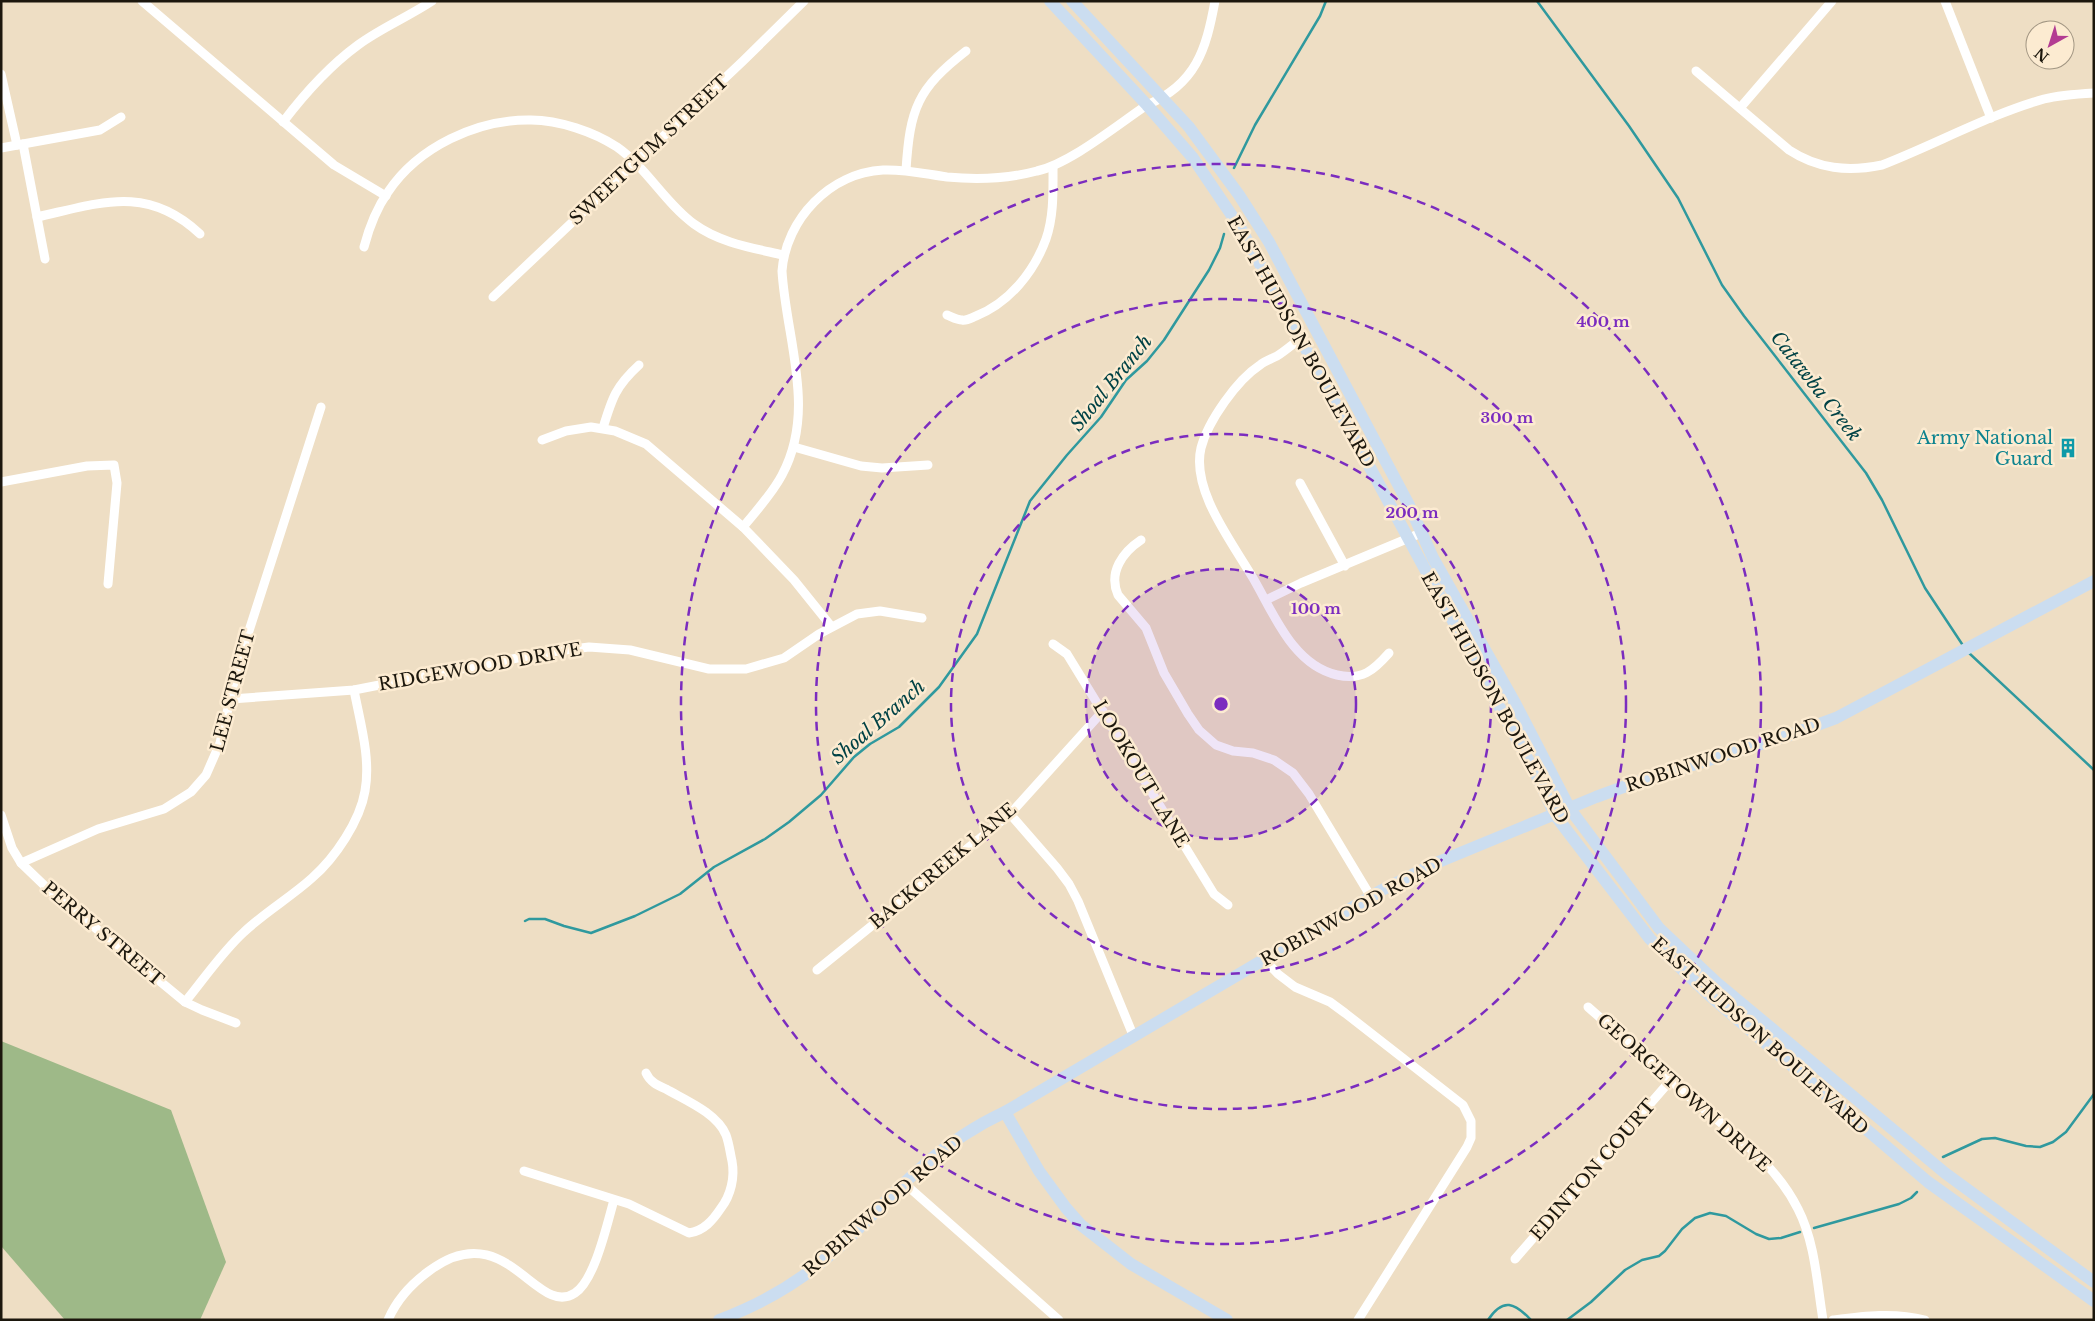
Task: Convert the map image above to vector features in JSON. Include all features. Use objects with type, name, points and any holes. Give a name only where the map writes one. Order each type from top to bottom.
[{"type":"main road","name":"EAST HUDSON BOULEVARD","points":[[1050,1],[1147,105],[1193,158],[1241,229],[1538,780],[1555,815],[1650,939],[1709,995],[1928,1182],[2094,1301]]},
{"type":"main road","name":"EAST HUDSON BOULEVARD","points":[[1072,1],[1163,98],[1207,150],[1239,194],[1269,242],[1318,333],[1409,505],[1421,533],[1532,735],[1570,809],[1659,928],[1716,982],[1945,1173],[2094,1282]]},
{"type":"main road","points":[[1301,338],[1318,333]]},
{"type":"main road","name":"ROBINWOOD ROAD","points":[[720,1320],[765,1299],[812,1270],[856,1232],[904,1183],[948,1146],[973,1128],[1005,1112],[1133,1035],[1371,897],[1436,863],[1637,782],[1816,726],[1875,698],[2094,581]]},
{"type":"main road","points":[[1005,1112],[1039,1171],[1081,1225],[1131,1264],[1227,1320]]},
{"type":"street","points":[[142,1],[334,165],[386,196]]},
{"type":"street","points":[[283,122],[305,92],[359,44],[432,1]]},
{"type":"street","name":"SWEETGUM STREET","points":[[493,297],[776,30],[804,1]]},
{"type":"street","points":[[743,527],[782,476],[794,447],[799,420],[800,397],[783,284],[783,254],[803,215],[817,198],[831,188],[868,172],[906,170],[952,177],[988,179],[1003,178],[1053,167],[1147,105],[1163,98],[1188,77],[1200,60],[1207,41],[1216,1]]},
{"type":"street","points":[[1740,108],[1832,1]]},
{"type":"street","points":[[1945,1],[1991,118]]},
{"type":"street","points":[[906,170],[909,131],[920,100],[931,82],[966,51]]},
{"type":"street","points":[[1696,71],[1789,150],[1819,165],[1843,169],[1864,169],[1882,164],[1991,118],[2045,99],[2094,93]]},
{"type":"street","points":[[1,74],[20,144],[45,259]]},
{"type":"street","points":[[1,148],[100,130],[121,117]]},
{"type":"street","points":[[364,247],[370,226],[386,196],[404,173],[416,162],[446,140],[479,128],[500,123],[531,120],[572,128],[616,147],[636,162],[695,224],[728,241],[783,254]]},
{"type":"street","points":[[947,316],[967,320],[986,312],[1004,300],[1028,274],[1039,257],[1051,218],[1053,167]]},
{"type":"street","points":[[37,218],[109,202],[140,202],[158,206],[178,216],[200,234]]},
{"type":"street","points":[[1301,338],[1278,356],[1260,365],[1232,394],[1210,428],[1202,446],[1198,466],[1202,486],[1295,648],[1312,665],[1346,677],[1362,675],[1376,669],[1390,653]]},
{"type":"street","points":[[603,428],[613,396],[623,380],[639,365]]},
{"type":"street","name":"LEE STREET","points":[[21,863],[82,835],[164,809],[182,799],[206,776],[214,761],[238,666],[321,408]]},
{"type":"street","points":[[542,440],[578,428],[603,428],[637,439],[655,450],[743,527],[781,565],[831,626]]},
{"type":"street","points":[[794,447],[861,466],[882,468],[928,465]]},
{"type":"street","points":[[1,482],[87,466],[114,465],[117,482],[108,584]]},
{"type":"street","points":[[1300,483],[1345,566]]},
{"type":"street","points":[[1266,600],[1301,583],[1409,540],[1421,533]]},
{"type":"street","points":[[1141,540],[1132,546],[1121,559],[1114,577],[1116,589],[1118,595],[1146,628],[1164,673],[1188,714],[1199,730],[1216,745],[1233,751],[1253,753],[1274,760],[1301,781],[1371,897]]},
{"type":"street","name":"RIDGEWOOD DRIVE","points":[[231,699],[354,690],[543,653],[589,647],[630,650],[709,669],[746,669],[784,658],[831,626],[846,618],[869,611],[892,612],[922,618]]},
{"type":"street","name":"LOOKOUT LANE","points":[[1053,644],[1067,654],[1214,894],[1228,906]]},
{"type":"street","points":[[185,1002],[242,934],[271,908],[300,888],[324,867],[354,822],[365,792],[365,768],[364,747],[354,690]]},
{"type":"street","name":"BACKCREEK LANE","points":[[816,970],[1010,814],[1103,711]]},
{"type":"street","points":[[1010,814],[1069,884],[1078,901],[1133,1035]]},
{"type":"street","name":"PERRY STREET","points":[[1,816],[12,848],[21,863],[47,888],[185,1002],[236,1023]]},
{"type":"street","points":[[1264,959],[1294,987],[1330,1002],[1401,1056],[1463,1105],[1471,1121],[1471,1138],[1466,1147],[1358,1320]]},
{"type":"street","name":"GEORGETOWN DRIVE","points":[[1588,1007],[1670,1081],[1760,1158],[1776,1175],[1799,1210],[1810,1241],[1823,1320]]},
{"type":"street","points":[[524,1171],[644,1210],[689,1233],[700,1231],[722,1208],[731,1190],[733,1166],[726,1135],[722,1128],[696,1107],[652,1082],[646,1072]]},
{"type":"street","name":"EDINTON COURT","points":[[1515,1259],[1670,1081]]},
{"type":"street","points":[[904,1183],[1059,1320]]},
{"type":"street","points":[[388,1320],[398,1300],[415,1282],[440,1263],[464,1253],[480,1253],[505,1261],[539,1289],[548,1294],[560,1297],[574,1294],[585,1283],[592,1271],[614,1200]]},
{"type":"street","points":[[1834,1320],[1876,1314],[1906,1316],[1925,1320]]},
{"type":"green space","points":[[1,1041],[171,1110],[226,1262],[200,1320],[65,1320],[1,1246]]},
{"type":"waterway","name":"Shoal Branch","points":[[1234,168],[1255,125],[1320,16],[1326,1]]},
{"type":"waterway","name":"Catawba Creek","points":[[1537,1],[1629,126],[1678,198],[1722,285],[1866,473],[1882,500],[1925,588],[1964,647]]},
{"type":"waterway","name":"Shoal Branch","points":[[525,921],[529,919],[545,919],[591,933],[635,916],[680,894],[714,867],[765,839],[789,822],[821,795],[854,757],[870,744],[899,727],[939,687],[977,634],[1030,501],[1101,417],[1126,380],[1147,361],[1164,340],[1209,270],[1220,248],[1224,234]]},
{"type":"waterway","name":"Catawba Creek","points":[[1969,653],[2094,770]]},
{"type":"waterway","points":[[1943,1157],[1982,1139],[1995,1138],[2026,1146],[2040,1147],[2053,1142],[2066,1132],[2094,1094]]},
{"type":"waterway","points":[[1814,1228],[1899,1204],[1911,1198],[1917,1192]]},
{"type":"waterway","points":[[1567,1320],[1591,1302],[1625,1270],[1642,1260],[1659,1256],[1682,1229],[1695,1218],[1710,1213],[1726,1216],[1756,1234],[1769,1239],[1781,1238],[1800,1232]]},
{"type":"waterway","points":[[1488,1320],[1493,1313],[1504,1305],[1514,1306],[1531,1320]]},
{"type":"place","name":"Army National Guard","points":[[2068,448]]}]
